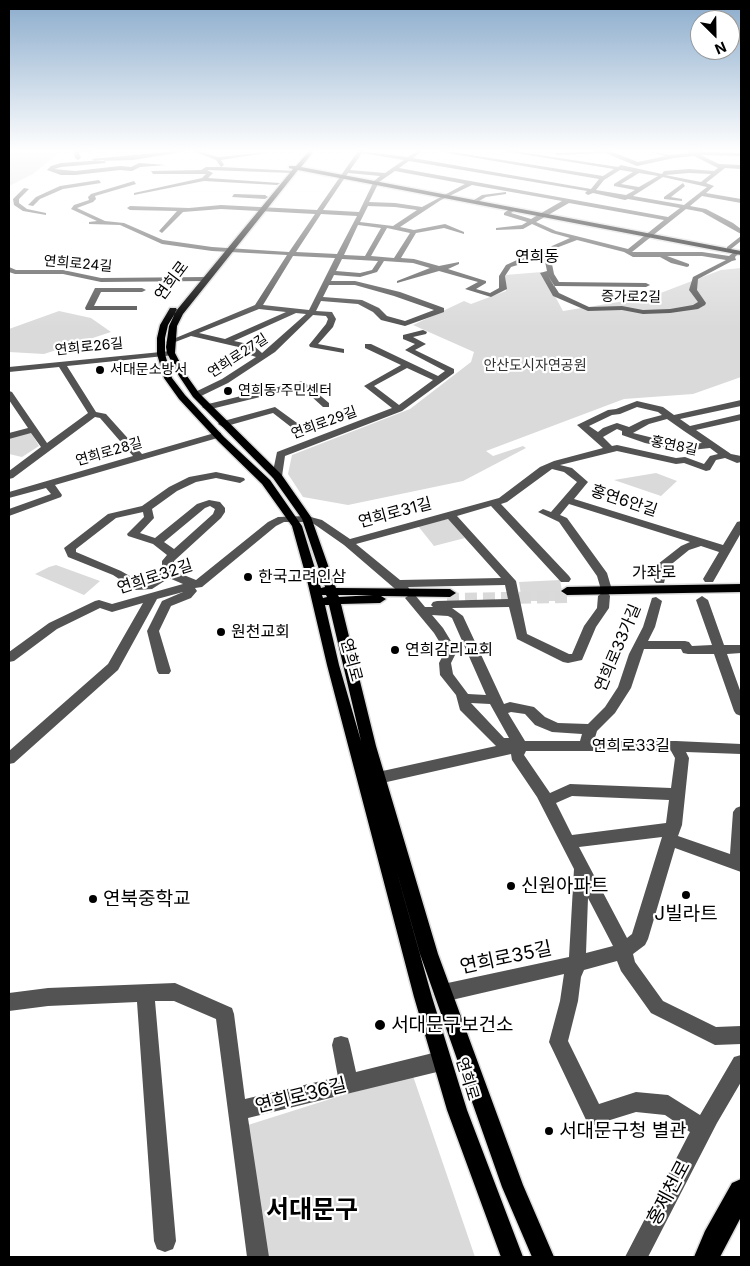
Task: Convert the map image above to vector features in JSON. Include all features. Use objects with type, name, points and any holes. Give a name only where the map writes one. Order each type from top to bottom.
[{"type":"highway","points":[[707,1257],[714,1240],[741,1192]]},
{"type":"main road","name":"연희로","points":[[257,210],[221,250],[179,313],[173,326],[170,342],[172,353],[182,376],[196,395],[277,476],[307,519],[321,557],[324,596],[335,674],[442,1061],[477,1166],[512,1257]]},
{"type":"main road","name":"연희로","points":[[258,210],[231,250],[185,293],[164,325],[161,338],[161,354],[168,378],[182,397],[266,482],[296,526],[324,596],[429,954],[514,1187],[543,1257]]},
{"type":"main road","points":[[520,210],[545,214]]},
{"type":"main road","points":[[526,210],[728,248],[737,254]]},
{"type":"main road","points":[[650,234],[737,254]]},
{"type":"main road","name":"가좌로","points":[[605,593],[741,588]]},
{"type":"main road","points":[[567,589],[605,593],[741,594]]},
{"type":"main road","points":[[324,596],[410,598],[448,596]]},
{"type":"street","points":[[25,210],[44,214]]},
{"type":"street","points":[[77,210],[138,230],[162,242],[221,250],[414,261],[484,282],[469,289],[491,295],[503,289],[502,276],[512,263],[547,254],[554,247],[576,238]]},
{"type":"street","points":[[162,231],[181,210]]},
{"type":"street","points":[[290,210],[361,214]]},
{"type":"street","name":"연희로27길","points":[[196,395],[225,381],[272,350],[312,312],[363,210]]},
{"type":"street","points":[[394,228],[421,210]]},
{"type":"street","points":[[511,210],[506,214],[532,222],[554,232],[629,250]]},
{"type":"street","points":[[498,229],[523,227],[551,210]]},
{"type":"street","points":[[617,210],[668,219]]},
{"type":"street","points":[[629,250],[680,210]]},
{"type":"street","points":[[704,210],[731,224],[741,232]]},
{"type":"street","points":[[258,307],[318,212]]},
{"type":"street","points":[[91,222],[110,221]]},
{"type":"street","points":[[356,223],[414,232],[445,226],[462,233]]},
{"type":"street","points":[[367,258],[385,226]]},
{"type":"street","points":[[396,260],[414,232]]},
{"type":"street","points":[[728,248],[741,238]]},
{"type":"street","points":[[708,255],[714,249]]},
{"type":"street","points":[[629,250],[627,252],[633,255],[737,254],[741,260]]},
{"type":"street","points":[[547,254],[551,274],[557,284],[646,285]]},
{"type":"street","name":"증가로2길","points":[[551,274],[543,273],[556,294],[588,309],[622,308],[643,312],[670,311],[694,307],[702,302],[693,290],[696,278],[737,254]]},
{"type":"street","points":[[658,255],[673,262],[687,265]]},
{"type":"street","points":[[332,273],[360,275],[375,270],[382,259]]},
{"type":"street","points":[[399,282],[457,263]]},
{"type":"street","name":"연희로24길","points":[[9,269],[15,272],[64,272],[101,280],[201,278]]},
{"type":"street","points":[[319,299],[359,302],[376,310],[384,318],[405,324],[441,310],[397,294],[355,283],[328,283]]},
{"type":"street","name":"연희로24길","points":[[134,308],[89,308],[98,290],[142,290]]},
{"type":"street","points":[[170,342],[258,307],[329,314],[332,319],[330,325],[313,345],[342,351]]},
{"type":"street","points":[[225,342],[296,310]]},
{"type":"street","points":[[368,346],[439,380],[451,371],[408,350],[422,344],[406,337],[423,332]]},
{"type":"street","points":[[192,334],[250,347],[256,351],[253,353],[263,356]]},
{"type":"street","name":"연희로26길","points":[[9,369],[172,353]]},
{"type":"street","points":[[62,364],[93,414],[103,416],[140,457]]},
{"type":"street","name":"연희로29길","points":[[399,410],[368,386],[407,365]]},
{"type":"street","name":"연희로29길","points":[[277,476],[280,454],[399,410],[439,380]]},
{"type":"street","points":[[207,407],[303,384],[326,405]]},
{"type":"street","points":[[9,394],[14,409],[46,448]]},
{"type":"street","name":"홍연8길","points":[[710,445],[682,448],[645,440],[625,433],[646,422],[741,403]]},
{"type":"street","name":"홍연8길","points":[[629,431],[617,426],[606,430],[598,437],[582,426],[631,405],[637,404],[652,409],[657,407],[710,445],[737,460],[741,460]]},
{"type":"street","name":"홍연8길","points":[[728,407],[739,420]]},
{"type":"street","points":[[223,424],[275,410],[294,425]]},
{"type":"street","points":[[9,476],[93,414]]},
{"type":"street","name":"홍연8길","points":[[687,429],[739,420]]},
{"type":"street","points":[[9,436],[33,430]]},
{"type":"street","name":"연희로28길","points":[[9,495],[218,435]]},
{"type":"street","points":[[598,437],[610,450]]},
{"type":"street","name":"홍연8길","points":[[610,450],[617,448],[676,461],[685,460],[706,468],[713,458],[727,455]]},
{"type":"street","name":"연희로31길","points":[[348,543],[503,500],[544,469],[610,450]]},
{"type":"street","name":"홍연6안길","points":[[552,466],[568,470],[578,476],[582,482],[568,500],[726,550]]},
{"type":"street","points":[[168,573],[148,586],[140,587],[117,573],[72,555],[70,548],[112,516],[146,508],[173,489],[194,479],[216,475],[240,480]]},
{"type":"street","points":[[9,512],[57,495],[48,483]]},
{"type":"street","points":[[511,592],[521,636],[568,659],[577,657],[590,626],[603,608],[605,593],[603,576],[563,520],[548,514],[568,500]]},
{"type":"street","points":[[157,542],[201,506],[210,503],[220,508],[217,516],[168,561],[168,573]]},
{"type":"street","points":[[494,503],[567,589]]},
{"type":"street","points":[[146,508],[149,512],[149,518],[132,534],[157,542],[174,554]]},
{"type":"street","name":"연희로31길","points":[[450,515],[511,592]]},
{"type":"street","name":"연희로32길","points":[[9,658],[53,626],[99,604],[112,608],[198,584],[272,524],[282,520],[307,519]]},
{"type":"street","name":"연희로31길","points":[[307,519],[318,522],[348,543],[410,598]]},
{"type":"street","points":[[709,579],[741,524]]},
{"type":"street","name":"가좌로","points":[[660,580],[662,566],[685,548],[700,542]]},
{"type":"street","points":[[168,573],[184,581],[198,584]]},
{"type":"street","points":[[164,671],[153,631],[166,604],[187,595],[198,584]]},
{"type":"street","points":[[410,598],[511,592]]},
{"type":"street","points":[[410,598],[511,592]]},
{"type":"street","points":[[9,759],[113,667],[152,598]]},
{"type":"street","points":[[410,598],[451,612],[457,616],[498,706],[520,746]]},
{"type":"street","name":"연희로33길","points":[[410,598],[439,631],[451,651],[445,663],[447,675],[462,694],[465,707],[500,742],[520,746],[676,746],[741,749]]},
{"type":"street","points":[[702,600],[719,649],[738,691],[741,711]]},
{"type":"street","name":"연희로33가길","points":[[585,746],[591,728],[610,710],[624,688],[649,627],[656,601]]},
{"type":"street","points":[[640,646],[685,645],[688,650],[741,650]]},
{"type":"street","points":[[463,698],[498,706],[529,710],[540,721],[557,728],[591,728]]},
{"type":"street","name":"연희로33길","points":[[378,778],[520,746]]},
{"type":"street","name":"연희로35길","points":[[443,993],[577,964],[624,951],[547,801],[517,756],[520,746]]},
{"type":"street","points":[[676,746],[682,758],[671,834],[639,939],[624,951],[626,965],[657,1007],[715,1036],[741,1035]]},
{"type":"street","points":[[547,801],[570,790],[678,794]]},
{"type":"street","points":[[568,842],[671,834],[739,864],[741,812]]},
{"type":"street","name":"연희로35길","points":[[577,964],[581,868]]},
{"type":"street","points":[[577,964],[572,977],[569,1000],[558,1042],[594,1115],[636,1102],[668,1105],[703,1129]]},
{"type":"street","name":"연희로36길","points":[[9,1002],[48,997],[175,992],[225,1014],[237,1111],[442,1061]]},
{"type":"street","points":[[145,993],[166,1241]]},
{"type":"street","points":[[341,1045],[349,1084]]},
{"type":"street","name":"홍제천로","points":[[636,1257],[703,1129],[741,1064]]},
{"type":"street","points":[[237,1111],[258,1257]]},
{"type":"green space","name":"안산도시자연공원","points":[[741,268],[741,377],[693,394],[624,399],[486,451],[493,456],[523,446],[526,448],[463,481],[348,505],[303,497],[288,474],[292,455],[410,409],[471,362],[474,352],[413,325],[464,301],[471,304],[506,291],[505,275],[542,272],[563,311],[650,297],[721,270]]},
{"type":"green space","points":[[59,311],[91,318],[111,332],[44,354],[9,352],[9,329]]},
{"type":"green space","points":[[31,432],[39,446],[22,457],[9,454],[9,438]]},
{"type":"green space","points":[[656,473],[677,481],[661,496],[614,480]]},
{"type":"green space","points":[[448,519],[465,538],[434,546],[418,526]]},
{"type":"green space","points":[[56,565],[100,581],[84,595],[35,574]]},
{"type":"green space","points":[[560,580],[564,601],[522,601],[519,582]]},
{"type":"green space","points":[[413,1076],[475,1257],[266,1257],[248,1125],[343,1095]]},
{"type":"pier","points":[[741,1147],[741,1257],[686,1257],[739,1148]]},
{"type":"tunnel","points":[[447,599],[567,597]]},
{"type":"place","name":"서대문소방서","points":[[100,370]]},
{"type":"place","name":"연희동 주민센터","points":[[228,391]]},
{"type":"place","name":"한국고려인삼","points":[[248,577]]},
{"type":"place","name":"원천교회","points":[[221,632]]},
{"type":"place","name":"연희감리교회","points":[[395,650]]},
{"type":"place","name":"신원아파트","points":[[511,886]]},
{"type":"place","name":"J빌라트","points":[[686,895]]},
{"type":"place","name":"연북중학교","points":[[93,899]]},
{"type":"place","name":"서대문구보건소","points":[[380,1025]]},
{"type":"place","name":"서대문구청 별관","points":[[549,1131]]},
{"type":"district","name":"연희동","points":[[537,257]]},
{"type":"district","name":"서대문구","points":[[312,1210]]}]
